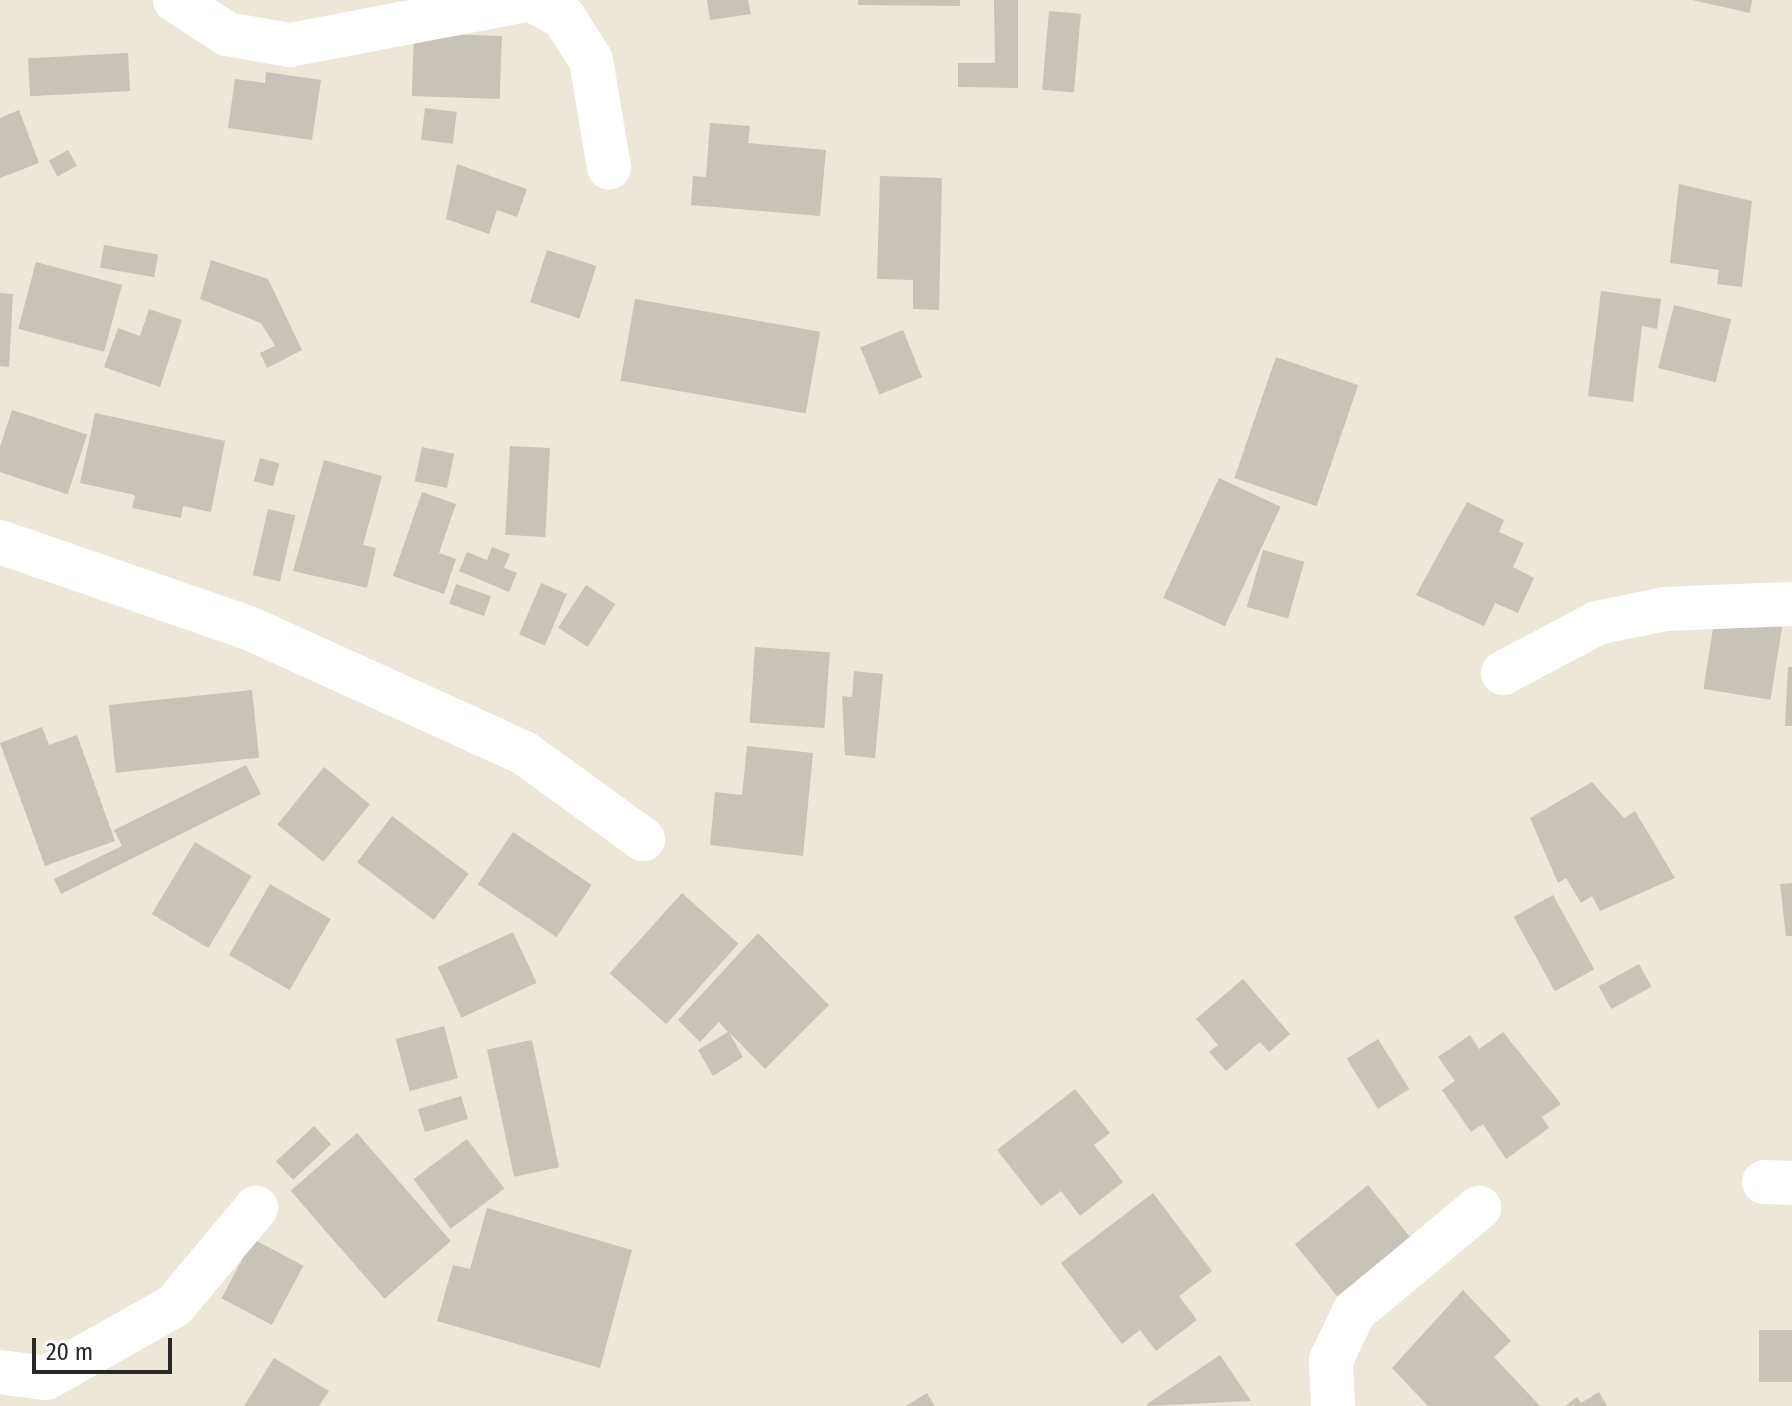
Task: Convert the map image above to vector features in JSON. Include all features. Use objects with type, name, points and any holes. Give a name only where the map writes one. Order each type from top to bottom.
[{"type":"street","points":[[175,0],[227,34],[290,45],[530,0],[564,18],[591,60],[609,167]]},
{"type":"street","points":[[0,542],[251,629],[510,746],[643,839]]},
{"type":"street","points":[[1503,673],[1597,623],[1665,609],[1792,604]]},
{"type":"street","points":[[0,1372],[46,1378],[150,1322],[174,1306],[256,1208]]},
{"type":"street","points":[[1333,1406],[1331,1360],[1354,1312],[1479,1208]]},
{"type":"building","points":[[707,0],[748,0],[751,14],[710,20]]},
{"type":"building","points":[[858,0],[960,0],[960,6],[858,5]]},
{"type":"building","points":[[994,0],[1018,0],[1018,88],[958,87],[958,63],[995,63]]},
{"type":"building","points":[[1692,0],[1752,0],[1750,13]]},
{"type":"building","points":[[1049,11],[1081,14],[1074,92],[1042,90]]},
{"type":"building","points":[[414,33],[502,36],[500,99],[412,96]]},
{"type":"building","points":[[128,53],[130,91],[30,96],[28,58]]},
{"type":"building","points":[[266,72],[321,80],[312,140],[228,128],[235,79],[265,83]]},
{"type":"building","points":[[425,108],[457,112],[453,144],[421,140]]},
{"type":"building","points":[[19,110],[39,163],[0,178],[0,118]]},
{"type":"building","points":[[710,123],[750,126],[748,143],[826,150],[820,216],[691,205],[693,176],[706,177]]},
{"type":"building","points":[[68,150],[77,166],[57,176],[49,161]]},
{"type":"building","points":[[457,164],[527,189],[517,217],[497,210],[489,234],[446,219]]},
{"type":"building","points":[[880,176],[942,178],[939,310],[913,309],[913,280],[877,279]]},
{"type":"building","points":[[1679,184],[1752,201],[1742,287],[1717,284],[1719,270],[1670,263]]},
{"type":"building","points":[[104,245],[158,255],[154,277],[100,268]]},
{"type":"building","points":[[547,250],[596,266],[579,318],[530,302]]},
{"type":"building","points":[[211,260],[268,279],[302,350],[267,368],[260,353],[275,346],[261,323],[200,299]]},
{"type":"building","points":[[36,262],[122,285],[104,352],[18,329]]},
{"type":"building","points":[[1601,291],[1661,299],[1657,329],[1642,326],[1633,402],[1588,396]]},
{"type":"building","points":[[0,293],[13,294],[9,367],[0,366]]},
{"type":"building","points":[[635,299],[820,332],[806,413],[621,381]]},
{"type":"building","points":[[1674,305],[1731,319],[1716,382],[1658,368]]},
{"type":"building","points":[[149,309],[182,320],[160,387],[104,367],[118,328],[140,336]]},
{"type":"building","points":[[903,330],[922,377],[879,395],[860,347]]},
{"type":"building","points":[[1276,357],[1358,385],[1317,506],[1234,478]]},
{"type":"building","points":[[12,410],[87,434],[68,494],[0,472],[0,447]]},
{"type":"building","points":[[95,413],[225,441],[211,512],[183,506],[181,518],[132,508],[135,495],[80,483]]},
{"type":"building","points":[[510,446],[550,448],[545,537],[505,535]]},
{"type":"building","points":[[422,447],[454,454],[447,488],[415,481]]},
{"type":"building","points":[[260,458],[279,463],[273,486],[254,481]]},
{"type":"building","points":[[324,460],[382,476],[363,545],[376,548],[367,588],[293,571]]},
{"type":"building","points":[[1219,478],[1281,507],[1225,626],[1163,598]]},
{"type":"building","points":[[422,492],[456,504],[439,553],[456,559],[444,594],[393,576]]},
{"type":"building","points":[[1467,502],[1504,520],[1499,532],[1524,543],[1513,567],[1534,578],[1518,613],[1495,603],[1484,626],[1416,595]]},
{"type":"building","points":[[268,509],[295,515],[280,582],[253,575]]},
{"type":"building","points":[[492,547],[510,554],[504,568],[517,573],[509,592],[459,571],[467,552],[487,560]]},
{"type":"building","points":[[1263,550],[1304,562],[1288,619],[1247,607]]},
{"type":"building","points":[[541,583],[567,594],[545,645],[519,635]]},
{"type":"building","points":[[456,584],[491,596],[484,616],[449,604]]},
{"type":"building","points":[[586,585],[615,604],[588,647],[558,628]]},
{"type":"building","points":[[1715,616],[1782,627],[1771,700],[1703,689]]},
{"type":"building","points":[[755,647],[830,652],[825,728],[750,723]]},
{"type":"building","points":[[1788,667],[1792,667],[1792,726],[1785,726]]},
{"type":"building","points":[[854,671],[883,674],[875,758],[845,755],[842,696],[852,697]]},
{"type":"building","points":[[252,690],[259,758],[116,773],[109,705]]},
{"type":"building","points":[[42,727],[49,745],[77,735],[115,841],[45,866],[0,743]]},
{"type":"building","points":[[747,746],[813,753],[803,856],[710,845],[715,792],[742,795]]},
{"type":"building","points":[[246,765],[261,794],[61,894],[54,879],[122,846],[114,830]]},
{"type":"building","points":[[324,767],[370,804],[323,862],[277,825]]},
{"type":"building","points":[[1592,782],[1624,818],[1635,811],[1675,878],[1600,911],[1592,896],[1581,903],[1566,878],[1558,883],[1530,818]]},
{"type":"building","points":[[392,816],[469,874],[434,920],[357,862]]},
{"type":"building","points":[[513,832],[592,885],[557,937],[478,884]]},
{"type":"building","points":[[195,842],[252,876],[208,948],[152,914]]},
{"type":"building","points":[[1792,883],[1792,936],[1786,936],[1780,884]]},
{"type":"building","points":[[270,884],[331,919],[290,990],[229,955]]},
{"type":"building","points":[[682,893],[738,944],[666,1024],[610,973]]},
{"type":"building","points":[[1553,895],[1594,969],[1555,991],[1514,917]]},
{"type":"building","points":[[513,932],[537,983],[461,1018],[438,967]]},
{"type":"building","points":[[758,933],[829,1005],[765,1069],[729,1032],[743,1057],[713,1076],[698,1050],[728,1032],[719,1022],[700,1042],[678,1020]]},
{"type":"building","points":[[1639,964],[1652,987],[1611,1009],[1599,986]]},
{"type":"building","points":[[1243,979],[1290,1034],[1269,1052],[1260,1042],[1226,1071],[1209,1052],[1218,1045],[1196,1019]]},
{"type":"building","points":[[444,1026],[458,1078],[410,1091],[396,1039]]},
{"type":"building","points":[[1503,1032],[1561,1104],[1542,1117],[1549,1128],[1506,1159],[1483,1124],[1471,1132],[1442,1090],[1455,1081],[1438,1057],[1470,1035],[1479,1049]]},
{"type":"building","points":[[1378,1039],[1409,1089],[1378,1109],[1347,1059]]},
{"type":"building","points":[[532,1040],[559,1167],[514,1177],[487,1050]]},
{"type":"building","points":[[1075,1089],[1110,1133],[1094,1145],[1123,1182],[1080,1216],[1061,1191],[1041,1206],[997,1150]]},
{"type":"building","points":[[461,1096],[468,1119],[425,1132],[418,1109]]},
{"type":"building","points":[[314,1126],[331,1144],[293,1180],[276,1161]]},
{"type":"building","points":[[357,1133],[451,1241],[384,1299],[291,1191]]},
{"type":"building","points":[[467,1139],[504,1189],[451,1229],[413,1179]]},
{"type":"building","points":[[1368,1185],[1410,1237],[1337,1296],[1295,1244]]},
{"type":"building","points":[[1153,1193],[1212,1271],[1179,1296],[1197,1320],[1156,1351],[1140,1330],[1122,1344],[1061,1263]]},
{"type":"building","points":[[487,1208],[632,1250],[600,1368],[437,1321],[453,1265],[470,1269]]},
{"type":"building","points":[[253,1239],[303,1266],[272,1325],[222,1298]]},
{"type":"building","points":[[1463,1290],[1511,1341],[1494,1357],[1540,1406],[1428,1406],[1392,1368]]},
{"type":"building","points":[[1759,1330],[1792,1330],[1792,1382],[1759,1382]]},
{"type":"building","points":[[1220,1355],[1251,1401],[1148,1406],[1147,1404]]},
{"type":"building","points":[[274,1358],[329,1391],[319,1406],[244,1406]]},
{"type":"building","points":[[1599,1392],[1607,1406],[1565,1406],[1577,1397],[1581,1403]]},
{"type":"building","points":[[927,1393],[935,1406],[906,1406]]}]
